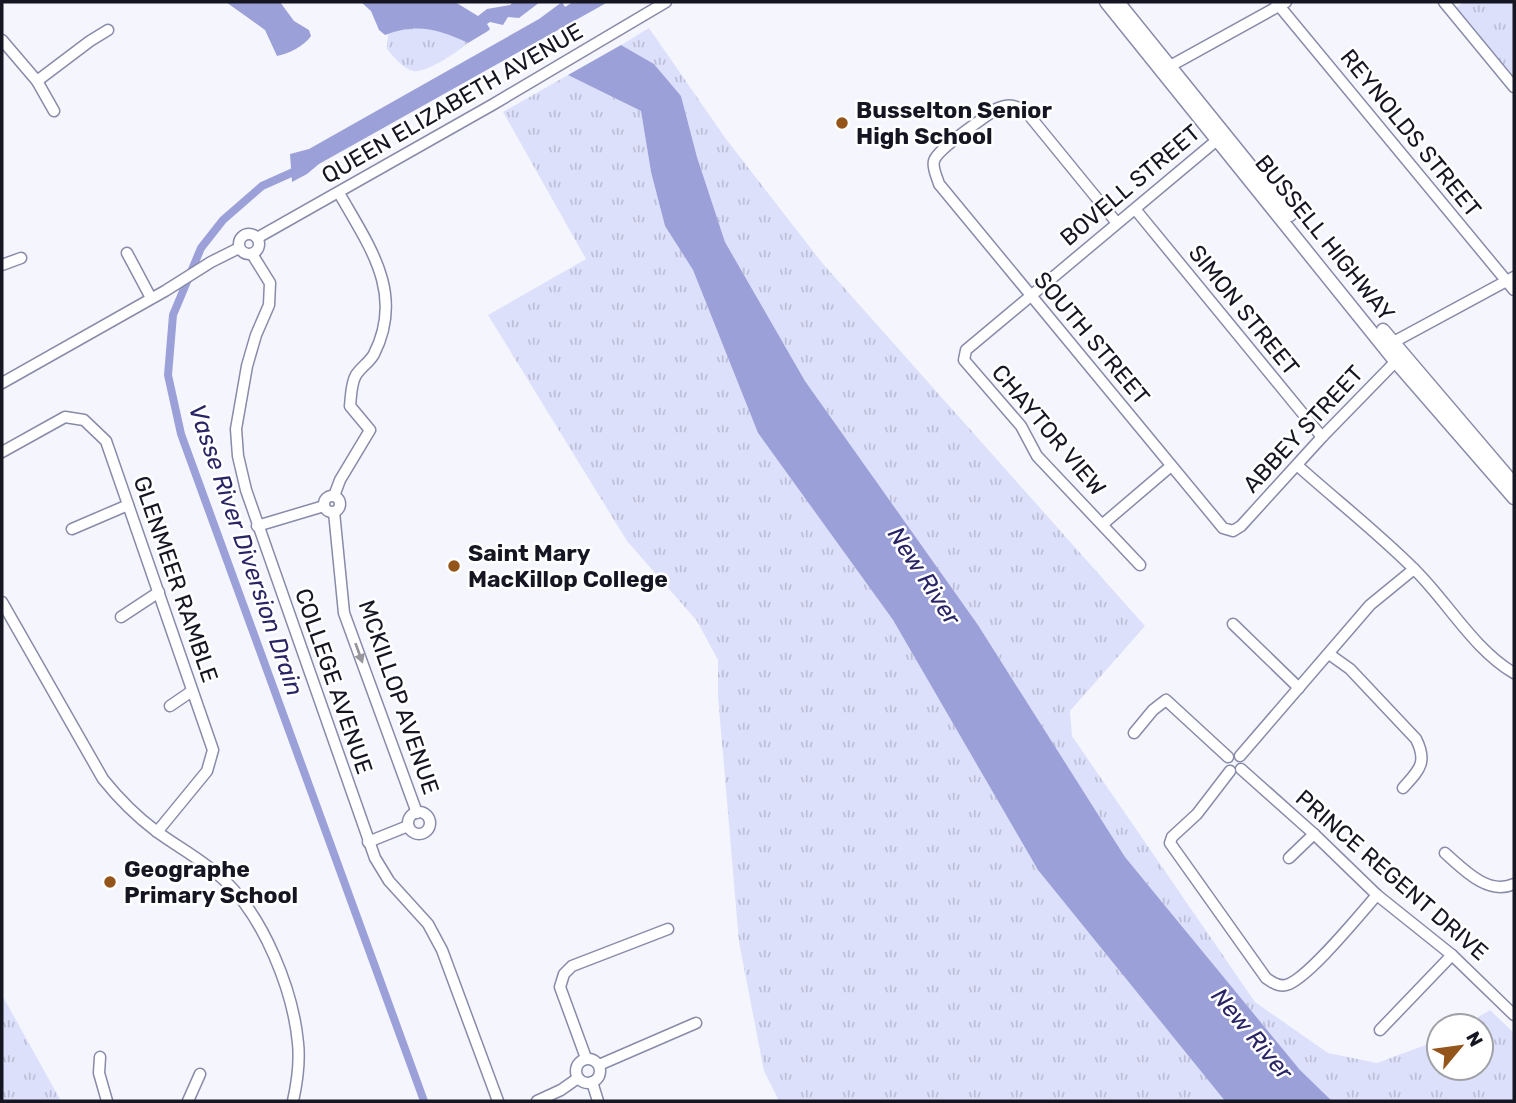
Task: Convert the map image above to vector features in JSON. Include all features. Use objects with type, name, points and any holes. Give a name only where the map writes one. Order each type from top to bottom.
[{"type":"main road","name":"BUSSELL HIGHWAY","points":[[1106,2],[1221,136],[1514,498]]},
{"type":"main road","name":"BUSSELL HIGHWAY","points":[[1118,2],[1165,68]]},
{"type":"main road","name":"BUSSELL HIGHWAY","points":[[1399,357],[1514,484]]},
{"type":"street","name":"QUEEN ELIZABETH AVENUE","points":[[257,238],[608,38],[666,2]]},
{"type":"street","points":[[1444,2],[1514,87]]},
{"type":"street","points":[[1165,68],[1280,3]]},
{"type":"street","name":"REYNOLDS STREET","points":[[1280,3],[1512,282]]},
{"type":"street","points":[[37,81],[108,30]]},
{"type":"street","points":[[2,40],[37,81],[54,111]]},
{"type":"street","name":"SOUTH STREET","points":[[1117,222],[1028,114],[1017,105],[1005,105],[996,109],[941,151],[934,161],[939,184],[1223,528],[1233,531]]},
{"type":"street","name":"BOVELL STREET","points":[[1031,297],[1221,136]]},
{"type":"street","points":[[334,496],[340,480],[370,430],[350,406],[355,377],[373,356],[386,320],[384,289],[377,259],[339,193]]},
{"type":"street","name":"SIMON STREET","points":[[1135,209],[1322,437]]},
{"type":"street","points":[[249,233],[257,238],[258,249],[252,254],[244,254],[239,248],[238,241],[242,235],[249,233]]},
{"type":"street","points":[[2,383],[239,248]]},
{"type":"street","points":[[127,253],[151,299]]},
{"type":"street","name":"COLLEGE AVENUE","points":[[252,254],[270,283],[269,305],[247,366],[236,429],[238,456],[257,526],[368,842],[389,881],[428,924],[442,950],[498,1101]]},
{"type":"street","points":[[2,265],[20,258]]},
{"type":"street","points":[[1390,345],[1512,282]]},
{"type":"street","name":"CHAYTOR VIEW","points":[[1031,297],[966,350],[964,360],[1021,426],[1037,456],[1140,565]]},
{"type":"street","name":"ABBEY STREET","points":[[1233,531],[1241,526],[1399,357]]},
{"type":"street","name":"GLENMEER RAMBLE","points":[[2,452],[65,417],[85,420],[106,441],[213,750],[207,771],[157,832]]},
{"type":"street","points":[[1103,524],[1171,466]]},
{"type":"street","points":[[1297,466],[1414,569],[1483,648],[1514,673]]},
{"type":"street","points":[[324,506],[326,498],[334,496]]},
{"type":"street","points":[[324,506],[326,510],[334,512],[340,505],[334,496]]},
{"type":"street","points":[[72,529],[128,505]]},
{"type":"street","points":[[257,526],[324,506]]},
{"type":"street","name":"MCKILLOP AVENUE","points":[[334,512],[339,539],[344,612],[417,813]]},
{"type":"street","points":[[1236,770],[1226,766],[1234,756],[1299,688],[1370,605],[1414,569]]},
{"type":"street","points":[[121,617],[159,592]]},
{"type":"street","points":[[2,602],[103,779],[121,801],[157,832],[225,880],[240,896],[269,945],[293,1011],[299,1044],[293,1101]]},
{"type":"street","points":[[1233,624],[1299,688]]},
{"type":"street","points":[[1329,653],[1350,668],[1416,739],[1422,760],[1419,769],[1403,788]]},
{"type":"street","points":[[170,706],[192,691]]},
{"type":"street","points":[[1134,733],[1153,710],[1166,700],[1243,761],[1197,814],[1172,837],[1170,843],[1266,978],[1277,985],[1284,986],[1293,982],[1335,944],[1377,895]]},
{"type":"street","name":"PRINCE REGENT DRIVE","points":[[1236,770],[1314,834],[1377,895],[1452,955],[1514,1015]]},
{"type":"street","points":[[417,813],[425,814],[429,818],[429,828],[425,833],[413,832],[408,826],[411,816],[417,813]]},
{"type":"street","points":[[368,842],[408,826]]},
{"type":"street","points":[[1289,858],[1314,834]]},
{"type":"street","points":[[1445,853],[1470,876],[1485,884],[1514,884]]},
{"type":"street","points":[[586,1058],[560,987],[564,974],[572,966],[668,929]]},
{"type":"street","points":[[1380,1030],[1452,955]]},
{"type":"street","points":[[599,1065],[696,1023]]},
{"type":"street","points":[[100,1057],[99,1073],[107,1101]]},
{"type":"street","points":[[586,1058],[593,1059],[599,1065],[599,1076],[592,1082],[582,1082],[578,1078],[576,1067],[586,1058]]},
{"type":"street","points":[[188,1101],[200,1074]]},
{"type":"street","points":[[537,1101],[561,1090],[578,1078]]},
{"type":"street","points":[[592,1082],[598,1101]]},
{"type":"green space","points":[[1464,2],[1514,2],[1514,79],[1456,8]]},
{"type":"green space","points":[[421,27],[442,31],[468,43],[433,66],[418,71],[409,70],[387,49],[388,35],[393,31]]},
{"type":"green space","points":[[649,28],[726,139],[823,264],[1145,626],[1070,711],[1072,736],[1255,1002],[1328,1053],[1377,1063],[1425,1045],[1425,1082],[1495,1082],[1495,1015],[1514,1033],[1514,1101],[1332,1101],[1300,1070],[1125,857],[978,625],[805,381],[725,242],[697,157],[681,96],[654,64],[621,45]]},
{"type":"green space","points":[[568,75],[641,111],[651,172],[665,226],[693,270],[758,433],[893,620],[1038,870],[1225,1101],[779,1101],[764,1071],[739,942],[718,696],[718,660],[697,621],[627,541],[488,315],[586,259],[503,112]]},
{"type":"green space","points":[[2,995],[61,1101],[2,1101]]},
{"type":"water","points":[[226,2],[280,2],[294,21],[309,30],[311,36],[296,49],[277,56],[265,30]]},
{"type":"water","points":[[361,2],[455,2],[478,16],[487,9],[510,5],[513,2],[540,2],[519,18],[508,17],[503,25],[490,22],[487,24],[490,29],[488,31],[468,43],[427,29],[407,29],[385,35],[379,30],[371,11]]},
{"type":"water","points":[[562,2],[565,7],[573,2],[608,2],[319,164],[292,182],[290,154],[309,149],[539,19]]},
{"type":"water","name":"New River","points":[[621,45],[654,64],[681,96],[697,157],[725,242],[805,381],[978,625],[1125,857],[1300,1070],[1332,1101],[1225,1101],[1038,870],[893,620],[758,433],[693,270],[665,226],[651,172],[641,111],[568,75]]},
{"type":"waterway","name":"Vasse River Diversion Drain","points":[[300,169],[262,186],[223,220],[201,248],[173,315],[168,375],[181,434],[424,1101]]},
{"type":"place","name":"Busselton Senior High School","points":[[842,123]]},
{"type":"place","name":"Saint Mary MacKillop College","points":[[454,566]]},
{"type":"place","name":"Geographe Primary School","points":[[110,882]]}]
